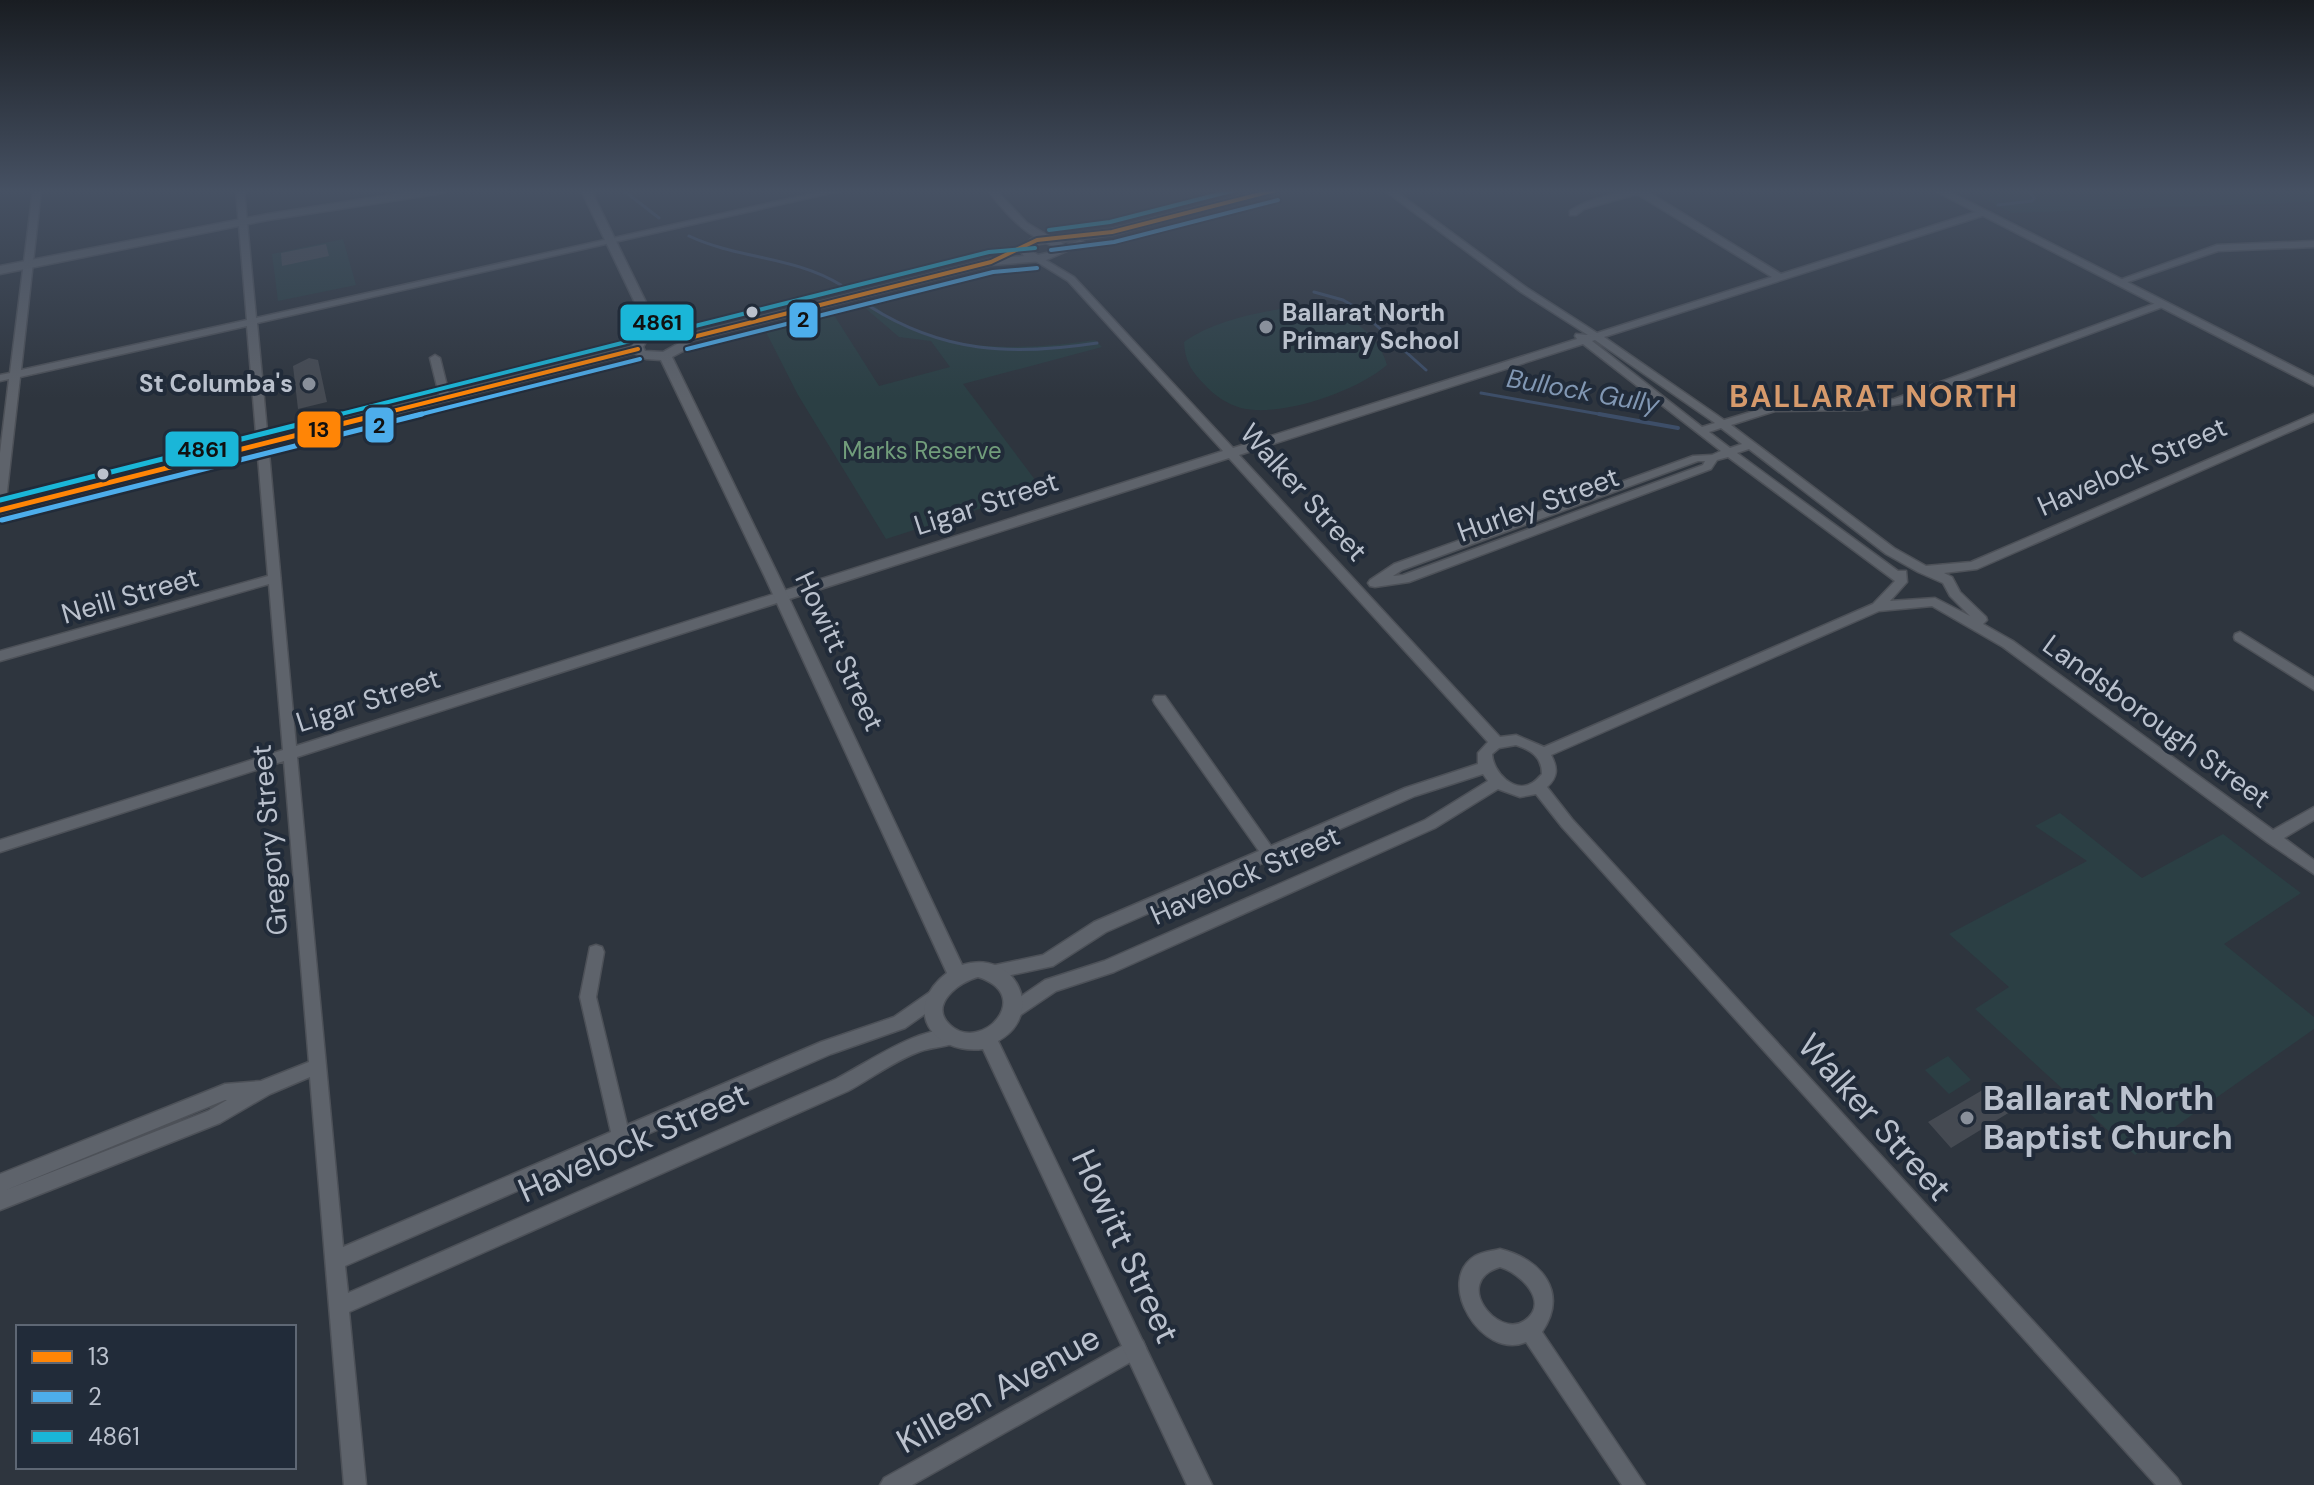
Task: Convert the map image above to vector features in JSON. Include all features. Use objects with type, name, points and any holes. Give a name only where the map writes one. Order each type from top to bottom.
[{"type":"main road","points":[[0,270],[56,259]]},
{"type":"street","points":[[0,500],[29,259]]},
{"type":"street","name":"Gregory Street","points":[[245,259],[355,1485]]},
{"type":"street","points":[[0,378],[529,259]]},
{"type":"street","points":[[621,259],[655,333]]},
{"type":"street","points":[[991,262],[997,259]]},
{"type":"street","points":[[638,349],[641,340],[655,333],[675,332],[685,339],[991,262],[1021,259]]},
{"type":"street","name":"Walker Street","points":[[1038,259],[1071,279],[1496,742]]},
{"type":"street","name":"Walker Street","points":[[1063,259],[1071,279]]},
{"type":"street","points":[[1482,259],[1590,338],[1722,423],[1890,551],[1925,569]]},
{"type":"street","points":[[1751,259],[1779,277]]},
{"type":"street","name":"Ligar Street","points":[[1,844],[1835,259]]},
{"type":"street","points":[[2074,259],[2314,382]]},
{"type":"street","points":[[2119,282],[2184,259]]},
{"type":"street","points":[[1699,431],[1774,408],[1862,407],[1896,402],[2162,304]]},
{"type":"street","points":[[1590,338],[1699,431],[1874,556],[1900,580],[1877,607]]},
{"type":"street","points":[[638,349],[645,355],[665,356],[682,347],[685,339]]},
{"type":"street","points":[[0,510],[638,349]]},
{"type":"street","name":"Howitt Street","points":[[665,356],[781,595],[957,974]]},
{"type":"street","points":[[435,358],[445,398]]},
{"type":"street","name":"Havelock Street","points":[[1900,580],[1906,570],[1973,566],[2314,417]]},
{"type":"street","name":"Hurley Street","points":[[1356,590],[1374,583],[1405,579],[1707,467],[1713,458],[1751,444]]},
{"type":"street","name":"Havelock Street","points":[[1954,592],[1973,566]]},
{"type":"street","name":"Landsborough Street","points":[[1925,569],[1948,580],[1954,592],[2008,644]]},
{"type":"street","name":"Neill Street","points":[[0,656],[273,579]]},
{"type":"street","name":"Landsborough Street","points":[[1900,580],[1913,595],[1932,602],[2008,644],[2314,868]]},
{"type":"street","points":[[1543,753],[1877,607],[1948,601],[1954,592]]},
{"type":"street","points":[[2240,637],[2314,685]]},
{"type":"street","points":[[1160,700],[1269,854]]},
{"type":"street","points":[[1496,742],[1526,742],[1543,753],[1550,768],[1549,776],[1539,787],[1518,790],[1497,783],[1484,768],[1485,753],[1496,742]]},
{"type":"street","name":"Havelock Street","points":[[992,972],[1047,961],[1100,927],[1410,792],[1484,768]]},
{"type":"street","name":"Havelock Street","points":[[1013,1011],[1051,985],[1108,967],[1430,824],[1497,783]]},
{"type":"street","name":"Walker Street","points":[[1539,787],[1567,823],[2170,1485]]},
{"type":"street","points":[[2272,838],[2314,813]]},
{"type":"street","points":[[596,952],[588,997],[621,1136]]},
{"type":"street","points":[[978,969],[992,972],[1011,988],[1013,1011],[1001,1030],[973,1041],[952,1037],[936,1022],[933,1007],[936,997],[944,983],[957,974],[978,969]]},
{"type":"street","name":"Havelock Street","points":[[334,1261],[827,1047],[899,1023],[936,997]]},
{"type":"street","name":"Havelock Street","points":[[338,1307],[848,1082],[900,1050],[930,1040],[952,1037]]},
{"type":"street","name":"Howitt Street","points":[[987,1038],[1200,1485]]},
{"type":"street","points":[[0,1201],[214,1117],[264,1088],[318,1066]]},
{"type":"street","points":[[0,1183],[225,1092],[264,1088]]},
{"type":"street","points":[[1529,1330],[1634,1485]]},
{"type":"street","name":"Killeen Avenue","points":[[891,1485],[1136,1348]]},
{"type":"green space","points":[[273,259],[349,259],[356,285],[278,301]]},
{"type":"green space","name":"Marks Reserve","points":[[873,305],[904,326],[949,341],[1023,347],[1095,340],[1102,347],[963,384],[1042,489],[886,539],[798,395],[766,332],[834,315],[879,386],[950,367],[931,341],[899,337],[864,307]]},
{"type":"green space","points":[[1304,305],[1330,311],[1355,323],[1375,341],[1387,365],[1357,384],[1318,400],[1297,406],[1258,410],[1241,408],[1222,399],[1200,380],[1190,365],[1184,342],[1197,334],[1241,317]]},
{"type":"green space","points":[[2060,813],[2142,878],[2223,834],[2301,893],[2224,944],[2314,1017],[2314,1029],[2135,1155],[1975,1009],[2009,987],[1949,934],[2087,861],[2035,826]]},
{"type":"green space","points":[[1948,1056],[1971,1080],[1949,1094],[1925,1070]]},
{"type":"building","points":[[281,259],[313,259],[282,266]]},
{"type":"building","name":"St Columba's","points":[[309,358],[318,360],[327,402],[298,409],[293,366]]},
{"type":"building","name":"Ballarat North Baptist Church","points":[[1986,1088],[2010,1112],[1951,1148],[1928,1122]]},
{"type":"waterway","points":[[770,259],[804,268],[841,285]]},
{"type":"waterway","name":"Bullock Gully","points":[[1314,292],[1343,300],[1357,308],[1426,370]]},
{"type":"waterway","points":[[869,306],[924,333],[979,347],[1036,349],[1097,343]]},
{"type":"waterway","name":"Bullock Gully","points":[[1481,393],[1610,416]]},
{"type":"waterway","name":"Bullock Gully","points":[[1599,414],[1678,428]]},
{"type":"transit line","name":"4861","points":[[0,500],[630,341],[640,328],[655,322],[687,328],[960,259]]},
{"type":"transit line","name":"13","points":[[685,339],[997,259]]},
{"type":"transit line","name":"2","points":[[687,349],[993,272],[1037,268]]},
{"type":"transit line","name":"13","points":[[0,510],[638,349]]},
{"type":"transit line","name":"2","points":[[2,520],[640,359]]},
{"type":"place","name":"Ballarat North Primary School","points":[[1266,327]]},
{"type":"place","name":"St Columba's","points":[[309,384]]},
{"type":"place","name":"Ballarat North Baptist Church","points":[[1967,1118]]},
{"type":"district","name":"BALLARAT NORTH","points":[[1874,397]]}]
